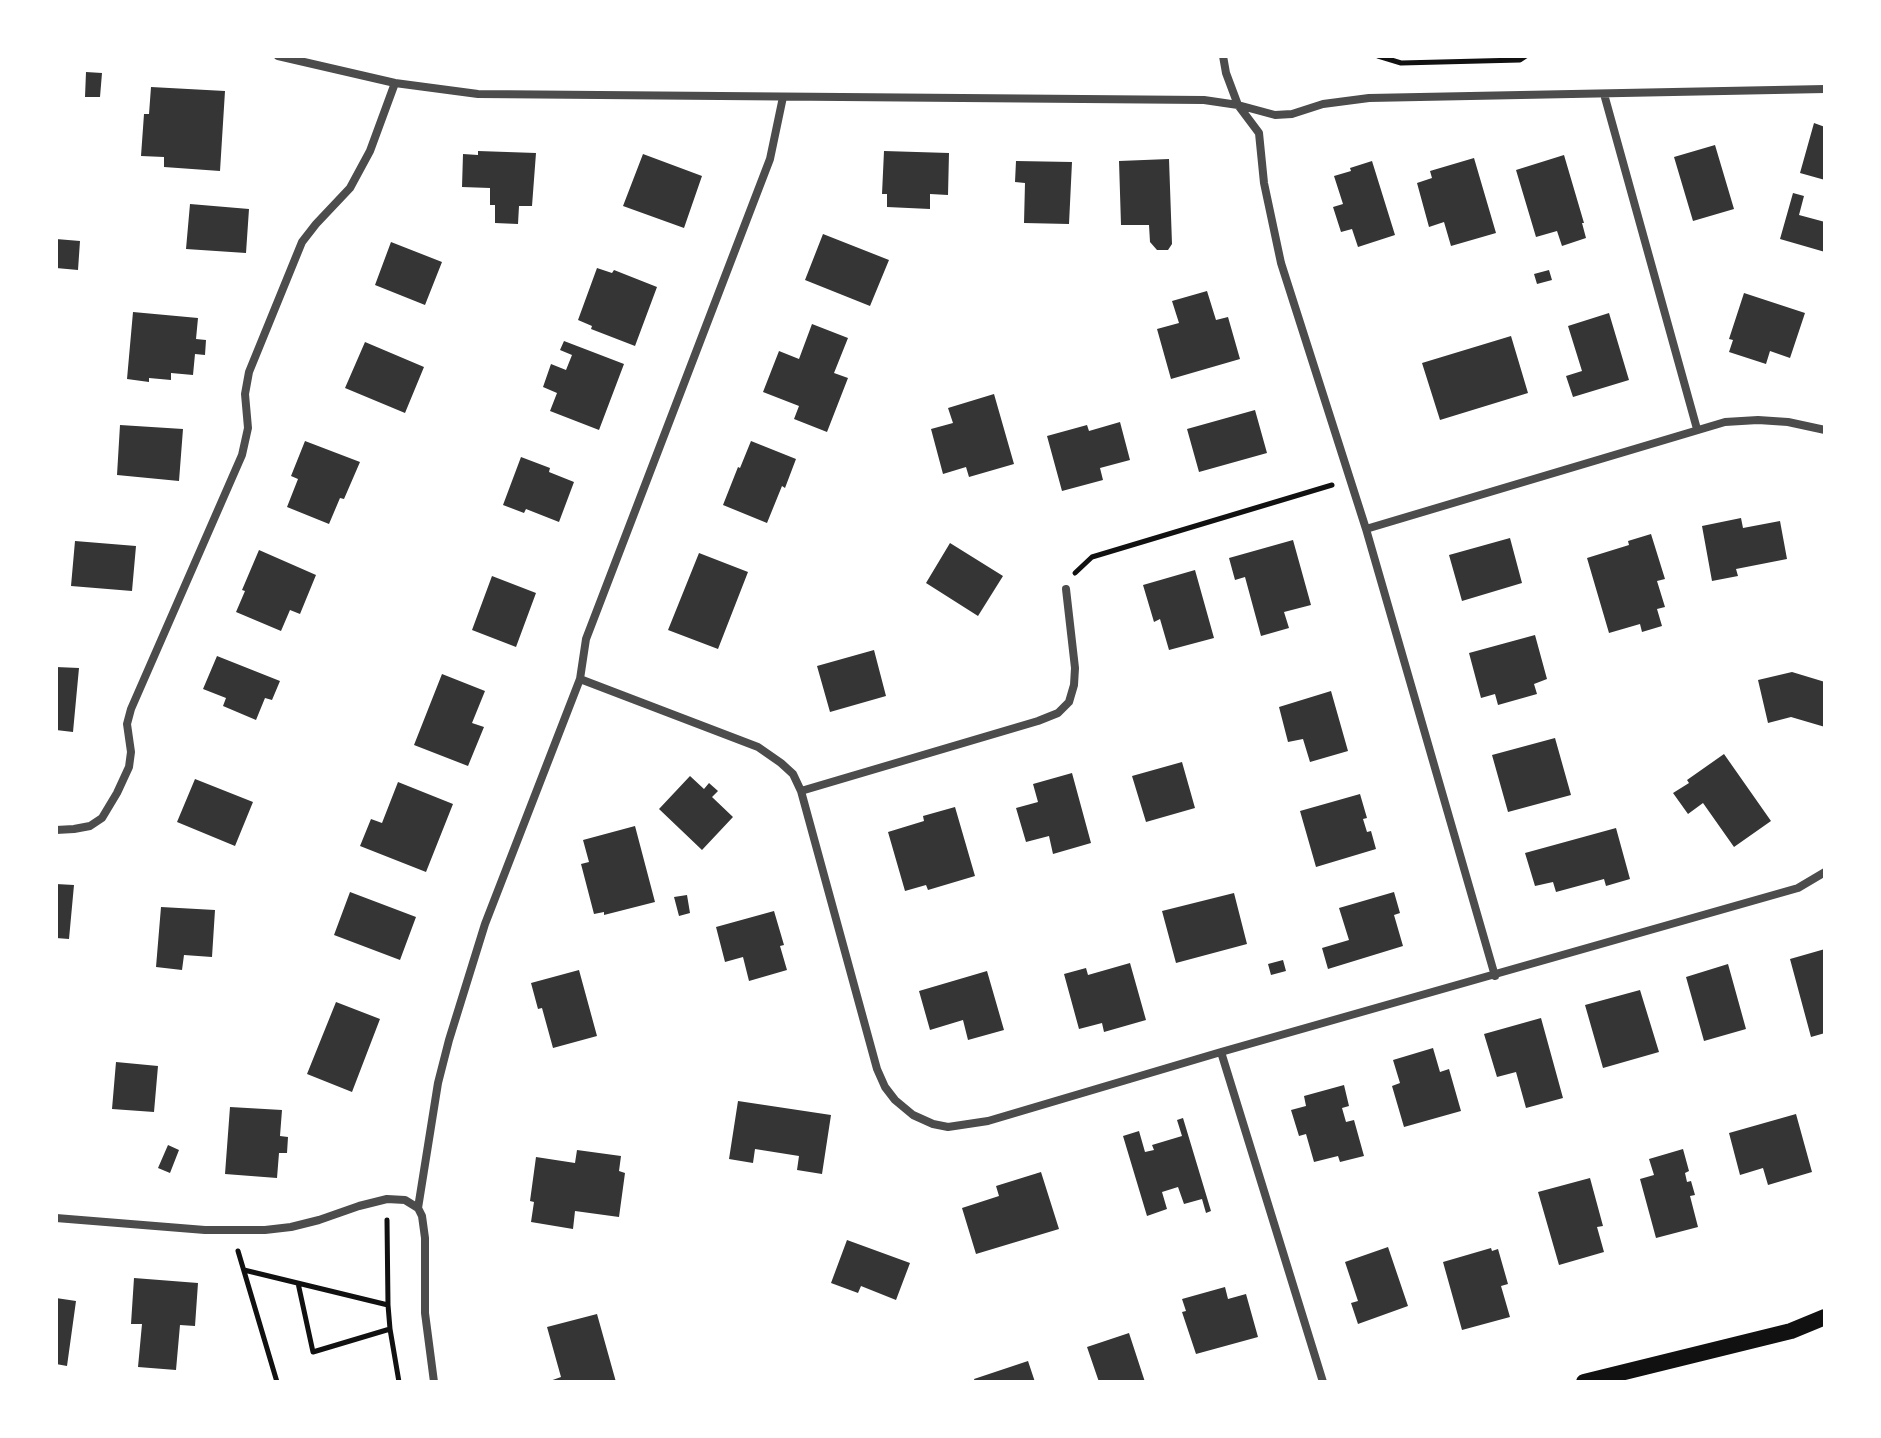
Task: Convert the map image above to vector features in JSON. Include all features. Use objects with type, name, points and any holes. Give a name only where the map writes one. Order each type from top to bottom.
[{"type":"main road","points":[[1584,1382],[1791,1331],[1825,1317]]},
{"type":"street","points":[[278,56],[395,83],[478,94],[1204,100],[1275,115],[1369,98],[1825,89]]},
{"type":"street","points":[[1223,56],[1238,105],[1259,133],[1266,199],[1281,263],[1366,529],[1495,976]]},
{"type":"street","points":[[56,830],[90,826],[102,818],[129,767],[131,752],[127,724],[131,709],[242,455],[248,428],[245,394],[249,372],[302,242],[350,188],[370,151],[395,83]]},
{"type":"street","points":[[1604,94],[1697,429]]},
{"type":"street","points":[[418,1208],[438,1083],[485,924],[580,679],[586,639],[770,159],[783,97]]},
{"type":"street","points":[[1366,529],[1725,422],[1788,422],[1825,430]]},
{"type":"street","points":[[801,791],[1058,713],[1069,702],[1074,685],[1075,668],[1066,589]]},
{"type":"street","points":[[580,679],[758,747],[793,774],[801,791],[877,1069],[895,1100],[913,1115],[948,1127],[988,1121],[1798,888],[1825,872]]},
{"type":"street","points":[[1221,1052],[1323,1382]]},
{"type":"street","points":[[56,1218],[232,1231],[291,1227],[387,1199],[405,1200],[418,1208],[422,1216],[425,1313],[434,1382]]},
{"type":"path","points":[[1378,56],[1401,63],[1520,60],[1526,56]]},
{"type":"path","points":[[1066,589],[1080,566],[1092,557],[1349,480]]},
{"type":"path","points":[[387,1199],[388,1305],[399,1382]]},
{"type":"path","points":[[232,1231],[277,1382]]},
{"type":"path","points":[[243,1270],[388,1305]]},
{"type":"path","points":[[298,1283],[313,1352],[390,1329]]},
{"type":"building","points":[[86,72],[102,73],[100,97],[85,97]]},
{"type":"building","points":[[151,87],[225,91],[220,171],[164,167],[164,157],[141,156],[144,114],[149,114]]},
{"type":"building","points":[[1814,123],[1825,127],[1825,180],[1800,173]]},
{"type":"building","points":[[1715,145],[1734,209],[1693,221],[1674,157]]},
{"type":"building","points":[[478,151],[536,153],[532,206],[519,206],[518,224],[495,223],[495,205],[490,205],[490,188],[462,187],[463,154],[478,155]]},
{"type":"building","points":[[884,151],[949,153],[948,195],[930,194],[930,209],[887,207],[887,194],[882,194]]},
{"type":"building","points":[[643,154],[702,176],[684,228],[623,206]]},
{"type":"building","points":[[1564,155],[1586,238],[1562,246],[1557,231],[1536,237],[1516,170]]},
{"type":"building","points":[[1474,158],[1496,233],[1451,246],[1444,222],[1429,227],[1417,183],[1432,178],[1430,171]]},
{"type":"building","points":[[1169,159],[1172,244],[1168,250],[1157,250],[1150,242],[1149,225],[1121,225],[1119,161]]},
{"type":"building","points":[[1016,161],[1072,162],[1069,224],[1024,223],[1025,183],[1015,182]]},
{"type":"building","points":[[1372,161],[1395,235],[1358,247],[1352,229],[1341,232],[1333,207],[1343,204],[1334,176]]},
{"type":"building","points":[[1793,193],[1804,196],[1799,215],[1825,222],[1825,252],[1780,239]]},
{"type":"building","points":[[190,204],[249,209],[246,253],[186,249]]},
{"type":"building","points":[[823,234],[889,260],[870,306],[805,280]]},
{"type":"building","points":[[56,239],[80,241],[78,270],[56,268]]},
{"type":"building","points":[[391,242],[442,262],[425,305],[375,285]]},
{"type":"building","points":[[597,268],[612,273],[614,270],[657,287],[635,346],[591,329],[592,326],[578,320]]},
{"type":"building","points":[[1549,270],[1552,280],[1537,284],[1534,274]]},
{"type":"building","points":[[1207,291],[1216,320],[1228,317],[1240,359],[1171,379],[1157,329],[1179,323],[1172,301]]},
{"type":"building","points":[[1744,293],[1805,313],[1790,358],[1770,351],[1766,364],[1729,352],[1733,340],[1729,339]]},
{"type":"building","points":[[133,312],[198,318],[196,339],[206,340],[205,355],[195,354],[193,375],[171,373],[171,380],[149,378],[149,382],[127,379]]},
{"type":"building","points":[[1609,313],[1629,380],[1573,397],[1566,376],[1582,371],[1568,326]]},
{"type":"building","points":[[812,324],[848,338],[834,373],[848,378],[827,432],[794,419],[799,406],[763,392],[779,351],[799,359]]},
{"type":"building","points":[[1511,336],[1528,393],[1440,420],[1422,363]]},
{"type":"building","points":[[564,341],[624,364],[599,430],[550,411],[557,393],[543,387],[551,364],[566,370],[572,355],[560,350]]},
{"type":"building","points":[[365,342],[424,367],[405,413],[345,388]]},
{"type":"building","points":[[994,394],[1014,464],[969,477],[966,467],[943,474],[931,429],[953,423],[948,408]]},
{"type":"building","points":[[1255,410],[1267,453],[1199,472],[1187,429]]},
{"type":"building","points":[[1120,422],[1130,460],[1100,468],[1103,480],[1062,491],[1047,436],[1087,425],[1089,431]]},
{"type":"building","points":[[120,425],[183,429],[179,481],[117,475]]},
{"type":"building","points":[[305,441],[360,462],[329,524],[287,507],[298,479],[291,476]]},
{"type":"building","points":[[751,441],[796,459],[767,523],[723,505]]},
{"type":"building","points":[[521,457],[550,468],[549,472],[574,482],[559,522],[526,509],[524,513],[503,505]]},
{"type":"building","points":[[1741,518],[1743,528],[1780,521],[1787,559],[1736,569],[1738,576],[1712,581],[1702,526]]},
{"type":"building","points":[[1651,534],[1665,579],[1657,581],[1665,607],[1657,609],[1662,626],[1642,632],[1640,624],[1609,633],[1587,558],[1629,545],[1628,541]]},
{"type":"building","points":[[1510,538],[1522,583],[1462,601],[1449,555]]},
{"type":"building","points":[[1293,540],[1311,605],[1284,612],[1289,628],[1261,636],[1245,577],[1235,580],[1229,558]]},
{"type":"building","points":[[75,541],[136,546],[132,591],[71,586]]},
{"type":"building","points":[[950,543],[1003,576],[978,616],[926,583]]},
{"type":"building","points":[[259,550],[316,575],[300,614],[290,610],[281,631],[236,612]]},
{"type":"building","points":[[699,553],[748,572],[718,649],[668,630]]},
{"type":"building","points":[[1195,570],[1214,638],[1169,650],[1160,619],[1154,622],[1143,585]]},
{"type":"building","points":[[492,576],[536,593],[516,647],[472,630]]},
{"type":"building","points":[[1535,635],[1547,679],[1534,684],[1537,694],[1498,705],[1495,694],[1481,698],[1469,653]]},
{"type":"building","points":[[874,650],[886,696],[830,712],[817,666]]},
{"type":"building","points":[[217,656],[280,681],[272,700],[265,698],[256,720],[223,706],[226,698],[203,689]]},
{"type":"building","points":[[56,667],[79,668],[73,732],[56,730]]},
{"type":"building","points":[[1792,672],[1825,682],[1825,727],[1791,717],[1768,723],[1758,680]]},
{"type":"building","points":[[442,674],[485,691],[472,723],[484,727],[468,766],[414,745]]},
{"type":"building","points":[[1331,691],[1348,751],[1310,762],[1303,739],[1288,742],[1279,707]]},
{"type":"building","points":[[1555,738],[1571,795],[1508,812],[1492,755]]},
{"type":"building","points":[[1724,754],[1771,821],[1734,847],[1703,803],[1688,814],[1673,793]]},
{"type":"building","points":[[1182,762],[1195,808],[1146,822],[1132,776]]},
{"type":"building","points":[[1072,773],[1091,843],[1053,854],[1049,836],[1026,842],[1016,808],[1038,802],[1033,784]]},
{"type":"building","points":[[690,776],[704,789],[709,783],[718,791],[712,797],[733,817],[702,850],[659,809]]},
{"type":"building","points":[[195,779],[253,802],[235,846],[177,822]]},
{"type":"building","points":[[398,782],[453,804],[426,872],[360,846],[371,819],[382,823]]},
{"type":"building","points":[[1360,794],[1367,818],[1363,819],[1367,832],[1371,831],[1376,849],[1316,867],[1300,811]]},
{"type":"building","points":[[955,807],[975,876],[928,890],[926,885],[905,891],[888,832],[924,821],[923,816]]},
{"type":"building","points":[[635,826],[655,902],[604,915],[604,912],[594,914],[581,864],[589,862],[583,840]]},
{"type":"building","points":[[1616,828],[1630,879],[1606,886],[1604,879],[1556,892],[1553,882],[1535,886],[1525,853]]},
{"type":"building","points":[[56,884],[74,885],[69,939],[56,938]]},
{"type":"building","points":[[350,892],[416,917],[400,960],[334,935]]},
{"type":"building","points":[[1394,892],[1400,913],[1394,915],[1403,946],[1328,969],[1322,948],[1349,940],[1339,908]]},
{"type":"building","points":[[1234,893],[1247,944],[1176,963],[1162,911]]},
{"type":"building","points":[[687,895],[690,913],[679,916],[674,897]]},
{"type":"building","points":[[161,907],[215,910],[212,957],[184,955],[182,970],[156,967]]},
{"type":"building","points":[[774,911],[784,945],[780,946],[787,970],[749,981],[743,957],[725,962],[716,927]]},
{"type":"building","points":[[1825,949],[1825,1033],[1811,1037],[1790,959]]},
{"type":"building","points":[[1283,960],[1286,971],[1271,975],[1268,964]]},
{"type":"building","points":[[1130,963],[1146,1020],[1104,1032],[1102,1023],[1079,1029],[1064,974],[1086,968],[1088,975]]},
{"type":"building","points":[[1728,964],[1746,1029],[1704,1041],[1686,977]]},
{"type":"building","points":[[579,970],[597,1036],[553,1048],[542,1008],[538,1009],[531,983]]},
{"type":"building","points":[[987,971],[1004,1030],[968,1040],[963,1020],[930,1030],[919,991]]},
{"type":"building","points":[[1640,990],[1659,1052],[1603,1068],[1585,1005]]},
{"type":"building","points":[[336,1002],[380,1019],[352,1092],[307,1074]]},
{"type":"building","points":[[1541,1018],[1563,1098],[1526,1108],[1516,1072],[1497,1077],[1484,1034]]},
{"type":"building","points":[[1433,1048],[1440,1072],[1449,1069],[1461,1111],[1404,1127],[1392,1086],[1400,1083],[1393,1060]]},
{"type":"building","points":[[116,1062],[158,1066],[154,1112],[112,1109]]},
{"type":"building","points":[[1344,1085],[1349,1106],[1342,1108],[1346,1122],[1354,1120],[1364,1156],[1340,1162],[1338,1156],[1314,1162],[1306,1134],[1299,1136],[1291,1110],[1306,1106],[1304,1096]]},
{"type":"building","points":[[738,1101],[831,1115],[822,1174],[797,1170],[799,1156],[755,1149],[753,1163],[729,1159]]},
{"type":"building","points":[[230,1107],[282,1110],[280,1136],[288,1137],[287,1153],[279,1153],[277,1178],[225,1174]]},
{"type":"building","points":[[1796,1114],[1812,1172],[1768,1185],[1763,1168],[1740,1175],[1729,1133]]},
{"type":"building","points":[[1183,1118],[1211,1211],[1206,1213],[1202,1199],[1184,1204],[1178,1187],[1162,1192],[1167,1209],[1147,1216],[1123,1136],[1139,1131],[1145,1152],[1154,1150],[1152,1145],[1182,1136],[1177,1120]]},
{"type":"building","points":[[168,1145],[179,1150],[170,1173],[158,1168]]},
{"type":"building","points":[[1683,1149],[1689,1171],[1685,1173],[1687,1182],[1691,1181],[1695,1195],[1690,1196],[1698,1227],[1656,1238],[1640,1179],[1654,1175],[1649,1159]]},
{"type":"building","points":[[577,1150],[621,1156],[619,1171],[625,1173],[619,1217],[575,1211],[573,1229],[531,1222],[534,1202],[530,1201],[536,1157],[575,1163]]},
{"type":"building","points":[[1041,1172],[1059,1229],[976,1254],[962,1208],[999,1196],[996,1186]]},
{"type":"building","points":[[1590,1178],[1603,1226],[1597,1227],[1604,1252],[1559,1265],[1538,1192]]},
{"type":"building","points":[[847,1240],[910,1263],[896,1300],[861,1286],[858,1293],[831,1283]]},
{"type":"building","points":[[1388,1247],[1408,1306],[1358,1324],[1351,1303],[1358,1301],[1345,1262]]},
{"type":"building","points":[[1491,1248],[1492,1251],[1498,1249],[1508,1284],[1501,1286],[1510,1317],[1462,1330],[1443,1262]]},
{"type":"building","points":[[134,1278],[198,1283],[195,1326],[180,1325],[176,1370],[138,1367],[142,1324],[131,1324]]},
{"type":"building","points":[[1225,1287],[1228,1299],[1246,1294],[1258,1337],[1196,1354],[1182,1312],[1186,1311],[1182,1299]]},
{"type":"building","points":[[56,1298],[76,1301],[67,1366],[56,1364]]},
{"type":"building","points":[[597,1314],[616,1382],[547,1382],[561,1377],[547,1327]]},
{"type":"building","points":[[1129,1333],[1145,1382],[1099,1382],[1087,1347]]},
{"type":"building","points":[[1028,1361],[1035,1382],[975,1382],[974,1379]]}]
